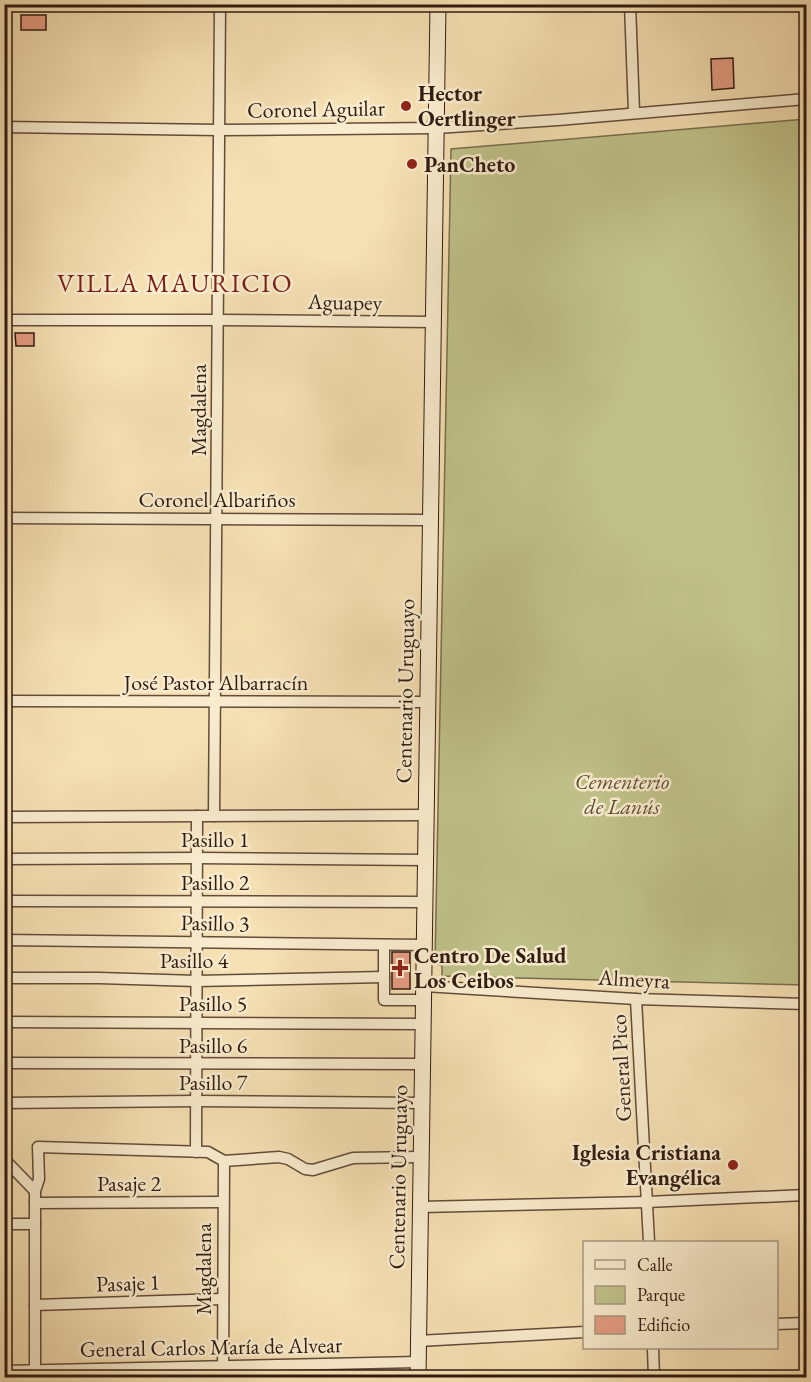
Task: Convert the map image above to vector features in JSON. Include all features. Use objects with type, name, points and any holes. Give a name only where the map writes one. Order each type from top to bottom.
[{"type":"main road","name":"Centenario Uruguayo","points":[[418,1377],[438,4]]},
{"type":"street","name":"Magdalena","points":[[214,816],[220,4]]},
{"type":"street","points":[[630,4],[634,112]]},
{"type":"street","name":"Coronel Aguilar","points":[[4,127],[219,130],[436,128],[807,99]]},
{"type":"street","name":"Aguapey","points":[[4,320],[433,322]]},
{"type":"street","name":"Coronel Albariños","points":[[4,518],[430,520]]},
{"type":"street","name":"José Pastor Albarracín","points":[[4,701],[428,702]]},
{"type":"street","points":[[4,817],[426,815]]},
{"type":"street","points":[[196,1152],[197,816]]},
{"type":"street","name":"Pasillo 1","points":[[4,859],[425,860]]},
{"type":"street","name":"Pasillo 2","points":[[4,901],[425,902]]},
{"type":"street","name":"Pasillo 3","points":[[4,940],[424,945]]},
{"type":"street","points":[[384,945],[384,977]]},
{"type":"street","name":"Pasillo 4","points":[[4,978],[197,981],[384,977]]},
{"type":"street","name":"Almeyra","points":[[384,977],[384,1000],[423,993],[807,1004]]},
{"type":"street","name":"General Pico","points":[[636,999],[649,1241]]},
{"type":"street","name":"Pasillo 5","points":[[4,1022],[422,1024]]},
{"type":"street","name":"Pasillo 6","points":[[4,1063],[421,1064]]},
{"type":"street","name":"Pasillo 7","points":[[4,1103],[196,1101],[421,1103]]},
{"type":"street","points":[[35,1374],[35,1197],[39,1179],[38,1147],[208,1152],[224,1161],[279,1157],[288,1159],[305,1169],[313,1170],[353,1158],[420,1157]]},
{"type":"street","points":[[4,1159],[35,1197]]},
{"type":"street","name":"Magdalena","points":[[223,1372],[224,1161]]},
{"type":"street","points":[[420,1207],[647,1202],[807,1195]]},
{"type":"street","name":"Pasaje 2","points":[[35,1197],[223,1202]]},
{"type":"street","points":[[4,1224],[35,1224]]},
{"type":"street","name":"Pasaje 1","points":[[35,1305],[223,1299]]},
{"type":"street","points":[[778,1324],[807,1323]]},
{"type":"street","points":[[418,1341],[583,1332]]},
{"type":"street","points":[[653,1349],[654,1377]]},
{"type":"street","name":"General Carlos María de Alvear","points":[[4,1371],[35,1374],[223,1372],[418,1362]]},
{"type":"green space","name":"Cementerio de Lanús","points":[[806,119],[806,985],[442,976],[442,966],[435,963],[451,149]]},
{"type":"building","points":[[21,15],[46,15],[46,30],[21,30]]},
{"type":"building","points":[[733,58],[734,88],[712,90],[711,59]]},
{"type":"building","points":[[15,333],[34,333],[34,346],[16,346]]},
{"type":"building","name":"Centro De Salud Los Ceibos","points":[[392,952],[410,952],[410,989],[392,989]]},
{"type":"place","name":"Hector Oertlinger","points":[[406,106]]},
{"type":"place","name":"PanCheto","points":[[412,164]]},
{"type":"place","name":"Centro De Salud Los Ceibos","points":[[400,968]]},
{"type":"place","name":"Iglesia Cristiana Evangélica","points":[[733,1165]]},
{"type":"district","name":"VILLA MAURICIO","points":[[175,283]]}]
